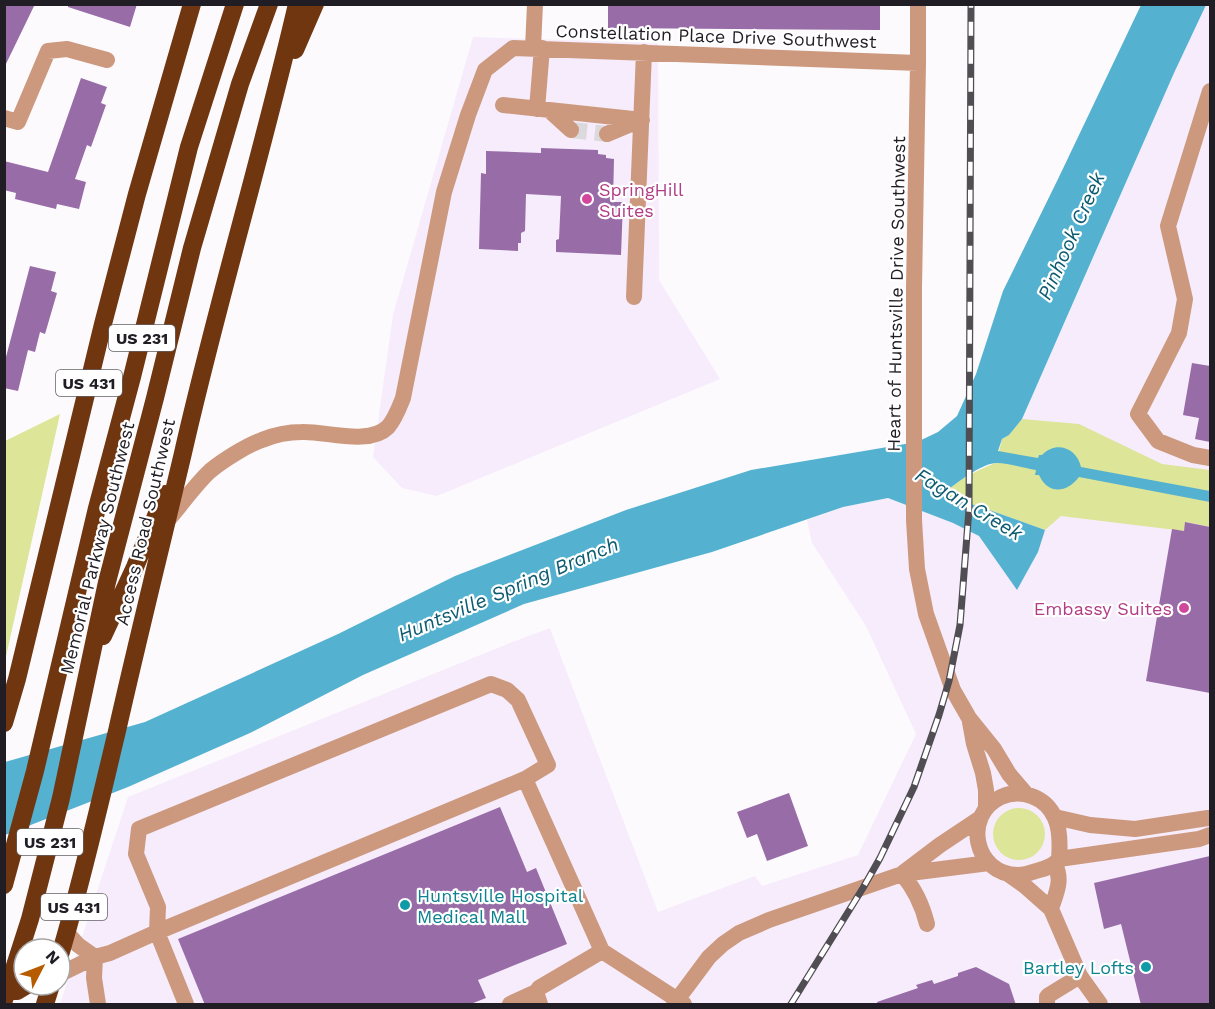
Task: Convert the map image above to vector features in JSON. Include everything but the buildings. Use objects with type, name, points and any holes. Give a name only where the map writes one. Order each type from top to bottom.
[{"type":"highway","points":[[180,44],[192,4]]},
{"type":"highway","name":"US 431","points":[[4,723],[17,679],[137,194],[180,44],[202,4]]},
{"type":"highway","name":"Memorial Parkway Southwest","points":[[4,885],[35,771],[97,508],[189,147],[236,4]]},
{"type":"highway","name":"Memorial Parkway Southwest","points":[[4,1000],[30,920],[62,798],[107,582],[192,248],[240,84],[269,4]]},
{"type":"highway","name":"US 431","points":[[275,99],[297,4]]},
{"type":"highway","points":[[275,99],[315,4]]},
{"type":"highway","name":"Access Road Southwest","points":[[66,937],[183,452],[250,187],[275,99]]},
{"type":"highway","points":[[87,674],[183,452]]},
{"type":"street","points":[[535,4],[543,110],[571,130]]},
{"type":"street","name":"Heart of Huntsville Drive Southwest","points":[[918,4],[914,288],[914,520],[917,569],[926,614],[949,681],[969,718],[1026,794]]},
{"type":"street","name":"Constellation Place Drive Southwest","points":[[168,520],[211,470],[247,446],[289,433],[374,435],[387,427],[398,412],[403,398],[444,192],[468,115],[485,70],[513,48],[918,63]]},
{"type":"street","points":[[4,118],[18,122],[48,51],[67,49],[107,60]]},
{"type":"street","points":[[634,297],[644,52]]},
{"type":"street","points":[[1210,91],[1168,226],[1185,299],[1179,333],[1138,414],[1158,441],[1193,455],[1210,458]]},
{"type":"street","points":[[503,105],[642,120]]},
{"type":"street","points":[[607,134],[642,120]]},
{"type":"street","points":[[72,968],[95,957],[110,953],[158,932],[525,779],[548,765],[518,700],[507,690],[491,684],[139,830],[136,854],[158,907],[158,932],[186,1005]]},
{"type":"street","name":"Heart of Huntsville Drive Southwest","points":[[969,718],[986,790],[983,814]]},
{"type":"street","points":[[525,779],[602,951],[678,1003],[709,957],[740,933],[769,920],[902,874],[989,863]]},
{"type":"street","points":[[902,874],[983,814],[994,801],[1004,795],[1026,794],[1038,798],[1048,806],[1055,817],[1058,828],[1057,861],[1060,879],[1051,909]]},
{"type":"street","points":[[983,814],[977,831],[982,853],[994,868],[1008,874],[1025,886],[1051,909],[1080,976],[1100,1005]]},
{"type":"street","points":[[1055,817],[1090,825],[1135,829],[1210,818]]},
{"type":"street","points":[[1008,874],[1026,874],[1057,861],[1210,836]]},
{"type":"street","points":[[902,874],[918,896],[927,924]]},
{"type":"street","points":[[67,933],[78,945],[95,957]]},
{"type":"street","points":[[510,1005],[538,998],[539,988],[602,951]]},
{"type":"street","points":[[95,957],[94,978],[98,1005]]},
{"type":"street","points":[[1047,1005],[1049,995],[1080,976]]},
{"type":"shaded area","points":[[1206,5],[1210,5],[1210,1004],[60,1004],[62,997],[72,997],[72,967],[128,797],[550,628],[658,912],[755,876],[762,886],[858,855],[916,734],[866,626],[812,543],[807,520],[843,507],[888,498],[953,523],[979,536],[1017,589],[1038,552],[978,506],[1063,327]]},
{"type":"shaded area","points":[[473,37],[658,43],[659,280],[720,379],[437,496],[402,488],[373,457],[393,315]]},
{"type":"green space","points":[[60,414],[5,661],[5,441]]},
{"type":"green space","points":[[1022,419],[1079,424],[1162,464],[1210,470],[1210,527],[1186,522],[1184,531],[1061,516],[1045,530],[949,496],[950,488],[955,484],[996,463],[1002,439],[1009,435]]},
{"type":"green space","points":[[1014,808],[1024,808],[1038,815],[1045,834],[1038,853],[1024,860],[1014,860],[1004,856],[997,849],[993,839],[993,829],[997,819],[1004,812]]},
{"type":"water","points":[[1141,5],[1206,5],[1022,419],[1009,435],[1002,439],[998,451],[1038,458],[1039,455],[1053,448],[1065,448],[1075,455],[1081,467],[1210,491],[1210,502],[1079,477],[1063,489],[1052,489],[1039,475],[1035,475],[1036,470],[1006,464],[991,464],[972,473],[950,488],[949,495],[956,500],[1045,530],[1038,552],[1017,590],[979,536],[953,523],[888,498],[843,507],[712,552],[524,604],[363,675],[250,733],[128,787],[5,835],[5,762],[145,722],[338,634],[455,576],[626,510],[751,470],[917,442],[938,432],[957,416],[976,374],[1003,291]]},
{"type":"tunnel","points":[[571,130],[607,134]]},
{"type":"railway","points":[[791,1004],[863,888],[914,787],[949,681],[960,625],[969,509],[971,4]]},
{"type":"place","name":"SpringHill Suites","points":[[587,199]]},
{"type":"place","name":"Embassy Suites","points":[[1184,608]]},
{"type":"place","name":"Huntsville Hospital Medical Mall","points":[[405,905]]},
{"type":"place","name":"Bartley Lofts","points":[[1146,967]]},
{"type":"water label","name":"Pinhook Creek","points":[[1071,236]]},
{"type":"water label","name":"Fagan Creek","points":[[969,504]]},
{"type":"water label","name":"Huntsville Spring Branch","points":[[508,589]]}]
